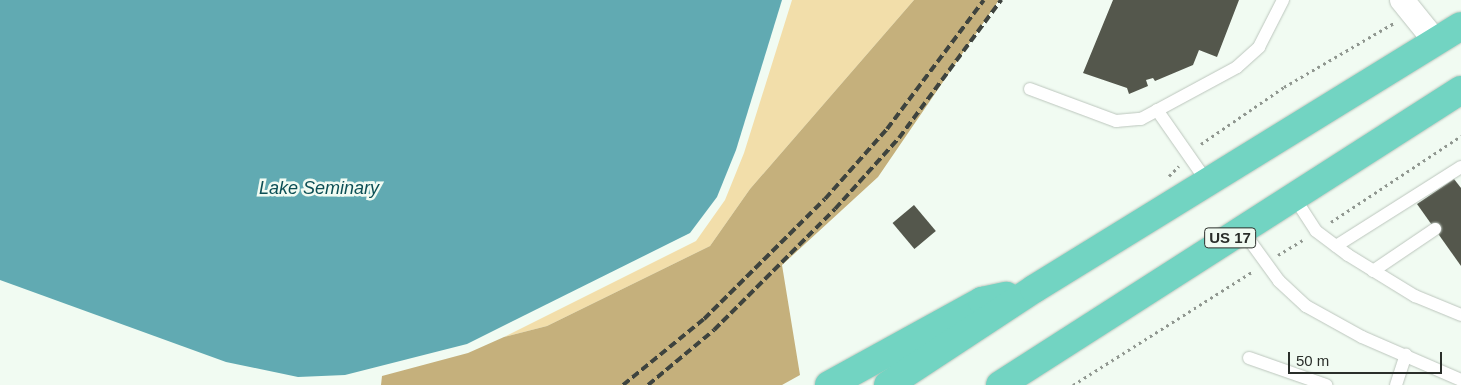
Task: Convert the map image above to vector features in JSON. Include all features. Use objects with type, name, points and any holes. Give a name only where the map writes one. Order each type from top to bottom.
[{"type":"main road","points":[[888,385],[1034,289],[1461,26]]},
{"type":"main road","name":"US 17","points":[[1000,385],[1461,90]]},
{"type":"main road","points":[[829,385],[982,302],[1034,289]]},
{"type":"street","points":[[1402,0],[1436,42]]},
{"type":"lane","points":[[1030,89],[1116,121],[1141,119],[1237,67],[1259,47],[1283,0]]},
{"type":"lane","points":[[1157,110],[1208,182]]},
{"type":"lane","points":[[1336,246],[1461,168]]},
{"type":"lane","points":[[1294,197],[1316,231],[1336,246],[1415,296],[1461,315]]},
{"type":"lane","points":[[1373,270],[1435,229]]},
{"type":"lane","points":[[1242,230],[1279,281],[1306,306],[1362,337],[1461,380]]},
{"type":"lane","points":[[1396,385],[1406,355]]},
{"type":"lane","points":[[1249,358],[1326,385]]},
{"type":"shaded area","points":[[792,0],[914,0],[750,189],[710,246],[547,326],[504,337],[696,241],[725,200],[744,153]]},
{"type":"shaded area","points":[[914,0],[999,0],[878,177],[782,265],[800,375],[782,385],[381,385],[382,376],[468,353],[504,337],[547,326],[710,246],[750,189]]},
{"type":"water","name":"Lake Seminary","points":[[0,0],[782,0],[736,150],[717,197],[690,233],[467,344],[345,375],[298,377],[226,362],[0,280]]},
{"type":"building","points":[[1113,0],[1239,0],[1217,57],[1199,50],[1193,65],[1155,81],[1153,78],[1146,80],[1148,86],[1129,94],[1127,88],[1083,73]]},
{"type":"building","points":[[1454,179],[1461,188],[1461,266],[1417,204]]},
{"type":"building","points":[[914,205],[936,231],[914,249],[893,223]]},
{"type":"railway","points":[[623,385],[704,319],[825,199],[887,129],[984,0]]},
{"type":"railway","points":[[648,385],[714,330],[835,209],[899,138],[1001,0]]}]
